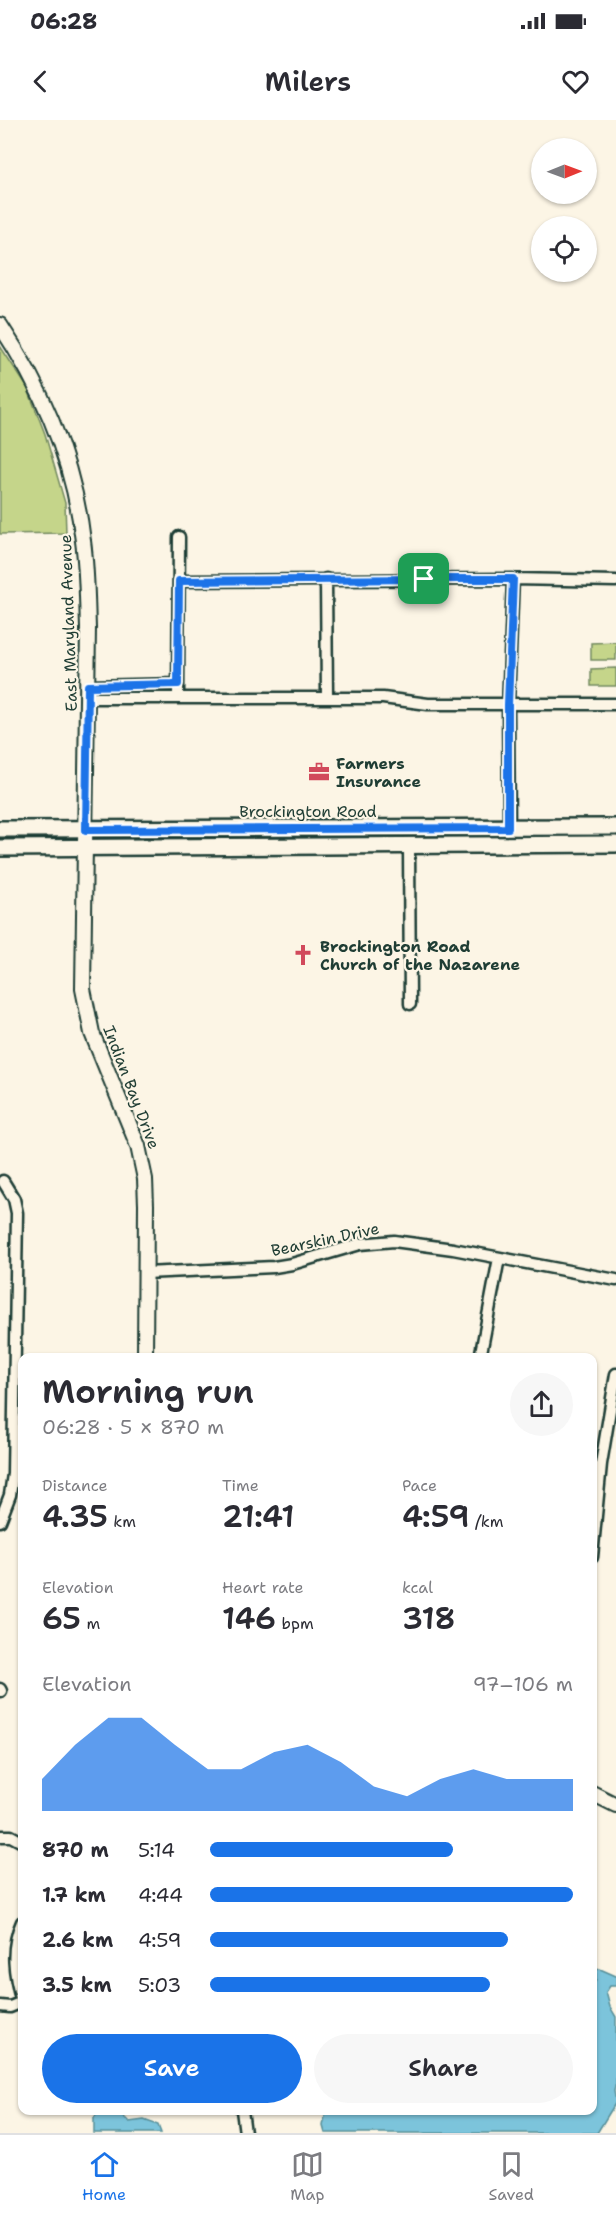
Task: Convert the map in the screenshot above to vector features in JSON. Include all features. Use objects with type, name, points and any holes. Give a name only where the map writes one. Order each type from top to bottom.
[{"type":"main road","name":"Brockington Road","points":[[0,829],[616,827]]},
{"type":"main road","points":[[0,848],[616,844]]},
{"type":"street","name":"East Maryland Avenue","points":[[0,325],[21,356],[54,423],[73,482],[80,518],[86,579],[88,692],[86,830]]},
{"type":"street","points":[[178,698],[179,537]]},
{"type":"street","points":[[179,581],[326,579],[616,581]]},
{"type":"street","points":[[326,579],[327,697]]},
{"type":"street","points":[[508,828],[508,705],[513,579]]},
{"type":"street","points":[[88,692],[178,684]]},
{"type":"street","points":[[88,692],[178,698],[399,698],[428,704],[616,704]]},
{"type":"street","name":"Indian Bay Drive","points":[[86,830],[83,989],[92,1033],[143,1162],[146,1205],[145,1353]]},
{"type":"street","points":[[409,846],[411,1004]]},
{"type":"street","points":[[0,1521],[10,1495],[13,1474],[17,1213],[14,1199],[3,1181]]},
{"type":"street","name":"Bearskin Drive","points":[[146,1273],[274,1266],[377,1241],[412,1242],[616,1280]]},
{"type":"street","points":[[481,1353],[499,1258]]},
{"type":"street","points":[[597,1505],[601,1464],[616,1374]]},
{"type":"street","points":[[597,1796],[616,1805]]},
{"type":"street","points":[[0,1836],[11,1836],[18,1840]]},
{"type":"street","points":[[18,1932],[14,1952],[18,1985]]},
{"type":"street","points":[[0,2006],[10,2007],[18,2004]]},
{"type":"street","points":[[243,2115],[245,2133]]},
{"type":"green space","points":[[0,346],[27,387],[45,434],[65,503],[66,533],[0,534]]},
{"type":"green space","points":[[616,642],[616,660],[591,660],[591,643]]},
{"type":"green space","points":[[616,668],[616,686],[591,686],[591,669]]},
{"type":"water","points":[[597,1970],[616,1976],[616,1986],[610,1986],[606,1992],[610,2007],[616,2017],[614,2091],[616,2102],[597,2133],[325,2133],[323,2126],[325,2115],[597,2115]]},
{"type":"water","points":[[96,2115],[122,2115],[129,2122],[144,2120],[158,2125],[161,2133],[94,2133]]},
{"type":"place","name":"Farmers Insurance","points":[[319,772]]},
{"type":"place","name":"Brockington Road Church of the Nazarene","points":[[303,955]]},
{"type":"route","points":[[424,579],[513,579],[508,705],[508,828],[86,830],[88,686],[178,684],[179,581],[424,579]]}]
